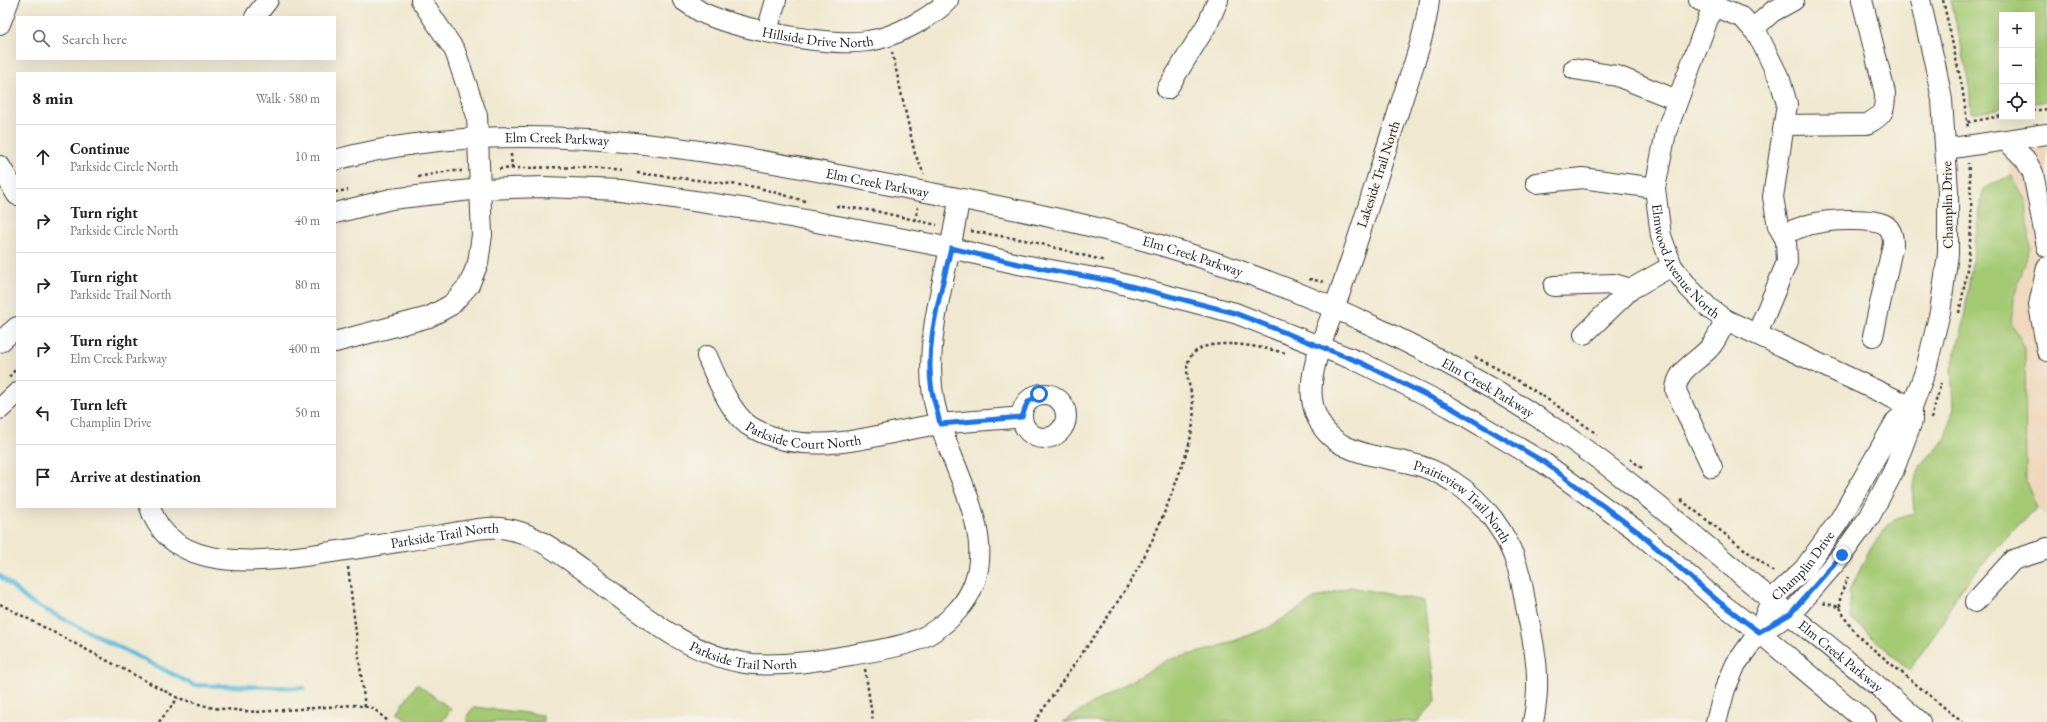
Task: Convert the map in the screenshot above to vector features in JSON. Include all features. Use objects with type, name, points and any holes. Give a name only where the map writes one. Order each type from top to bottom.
[{"type":"street","points":[[0,24],[9,0]]},
{"type":"street","points":[[256,16],[268,0]]},
{"type":"street","points":[[336,342],[429,317],[451,305],[469,285],[478,263],[482,235],[477,116],[455,51],[421,0]]},
{"type":"street","name":"Hillside Drive North","points":[[683,0],[700,11],[731,23],[834,43],[868,42],[889,36],[921,20],[948,0]]},
{"type":"street","points":[[767,31],[776,0]]},
{"type":"street","points":[[1167,89],[1208,23],[1218,0]]},
{"type":"street","name":"Lakeside Trail North","points":[[1321,347],[1417,53],[1429,0]]},
{"type":"street","points":[[1753,29],[1772,12],[1794,0]]},
{"type":"street","points":[[1785,125],[1868,124],[1879,118],[1885,108],[1885,93],[1862,0]]},
{"type":"street","name":"Champlin Drive","points":[[1759,632],[1790,614],[1842,555],[1870,516],[1893,472],[1912,421],[1912,407],[1926,369],[1940,312],[1947,262],[1946,149],[1942,100],[1920,0]]},
{"type":"street","points":[[1709,2],[1743,18],[1758,35],[1780,80],[1787,104],[1773,197],[1778,226],[1786,240],[1787,262],[1757,334]]},
{"type":"street","name":"Elmwood Avenue North","points":[[1709,2],[1666,132],[1654,188],[1661,236],[1672,266],[1689,288],[1710,309],[1726,320],[1912,407]]},
{"type":"street","points":[[1574,69],[1618,76],[1677,100]]},
{"type":"street","points":[[1946,149],[2047,134]]},
{"type":"street","name":"Elm Creek Parkway","points":[[336,160],[405,146],[479,138],[544,137],[658,144],[770,161],[921,191],[1072,222],[1181,251],[1299,293],[1334,308],[1434,357],[1509,400],[1565,435],[1622,477],[1771,600],[1854,664],[1920,722]]},
{"type":"street","points":[[2006,140],[2025,159],[2033,173],[2045,223],[2047,247]]},
{"type":"street","points":[[0,166],[16,193]]},
{"type":"street","points":[[1536,183],[1582,178],[1654,188]]},
{"type":"street","points":[[336,213],[391,199],[480,189],[544,186],[621,190],[754,210],[951,248],[1018,264],[1111,281],[1235,313],[1362,363],[1450,407],[1544,462],[1637,531],[1718,601],[1759,632],[1866,722]]},
{"type":"street","name":"Parkside Trail North","points":[[150,508],[152,515],[165,532],[180,546],[207,556],[236,562],[264,562],[346,551],[480,529],[508,529],[530,536],[552,548],[664,629],[691,646],[720,658],[751,664],[813,662],[905,645],[926,638],[944,625],[960,609],[973,588],[981,544],[975,518],[940,424],[932,390],[931,355],[935,320],[951,248],[959,199]]},
{"type":"street","points":[[1783,234],[1812,224],[1843,221],[1875,221],[1886,226],[1893,236],[1893,244],[1873,336]]},
{"type":"street","points":[[1584,334],[1631,289],[1672,266]]},
{"type":"street","points":[[2047,267],[2040,305],[2047,351]]},
{"type":"street","points":[[1554,286],[1614,284],[1631,289]]},
{"type":"street","points":[[1712,467],[1676,391],[1676,381],[1681,373],[1711,346],[1726,320]]},
{"type":"street","points":[[0,342],[16,328]]},
{"type":"street","name":"Prairieview Trail North","points":[[1321,347],[1313,370],[1311,391],[1312,404],[1317,418],[1328,434],[1345,447],[1370,456],[1410,463],[1452,481],[1485,508],[1508,542],[1518,569],[1537,659],[1536,705],[1533,722]]},
{"type":"street","name":"Parkside Court North","points":[[707,356],[721,388],[734,409],[750,426],[790,441],[808,444],[838,443],[940,424],[1022,417]]},
{"type":"street","points":[[0,409],[16,395]]},
{"type":"street","name":"Champlin Drive","points":[[1759,632],[1771,600],[1804,569],[1839,521],[1896,421],[1912,407]]},
{"type":"street","points":[[1975,602],[2013,560],[2045,550],[2047,548]]},
{"type":"street","points":[[1716,722],[1725,689],[1736,664],[1759,632]]},
{"type":"path","points":[[1943,0],[1959,66],[1968,126]]},
{"type":"path","points":[[889,36],[915,154],[924,173],[915,220]]},
{"type":"path","points":[[2035,111],[2047,109]]},
{"type":"path","points":[[1968,122],[1999,117]]},
{"type":"path","points":[[511,138],[513,188]]},
{"type":"path","points":[[1035,722],[1130,582],[1162,521],[1186,453],[1192,423],[1193,404],[1187,372],[1190,358],[1195,352],[1202,348],[1226,344],[1252,345],[1289,354]]},
{"type":"path","points":[[346,551],[366,707]]},
{"type":"path","points":[[0,604],[178,698],[213,708],[257,712],[355,705],[373,708],[389,722]]},
{"type":"path","points":[[862,653],[873,722]]},
{"type":"path","points":[[158,722],[178,698]]},
{"type":"shaded area","points":[[2047,147],[2047,516],[2037,508],[2026,482],[2025,348],[2011,322],[2015,293],[2030,247],[2026,202],[2011,175],[2007,154]]},
{"type":"green space","points":[[1951,0],[2047,0],[2047,101],[2035,103],[2035,12],[1999,12],[1999,108],[1971,113],[1969,81]]},
{"type":"green space","points":[[2011,175],[2026,202],[2030,247],[2015,293],[2011,322],[2025,348],[2026,482],[2037,508],[2013,530],[1959,591],[1938,630],[1909,670],[1851,618],[1849,592],[1871,547],[1892,521],[1914,513],[1912,488],[1921,465],[1946,438],[1953,406],[1951,369],[1962,330],[1983,189]]},
{"type":"green space","points":[[1350,587],[1424,601],[1436,701],[1417,722],[1063,722],[1118,688],[1168,660],[1215,648],[1268,628],[1316,598]]},
{"type":"green space","points":[[417,684],[451,709],[442,722],[410,722],[397,713]]},
{"type":"green space","points":[[474,707],[543,715],[543,722],[468,722],[468,714]]},
{"type":"waterway","points":[[0,576],[30,602],[194,685],[304,688]]},
{"type":"route","points":[[1039,394],[1027,403],[1023,410],[1022,417],[940,424],[932,390],[931,355],[935,320],[951,248],[1018,264],[1111,281],[1235,313],[1362,363],[1450,407],[1544,462],[1637,531],[1718,601],[1759,632],[1790,614],[1842,555]]}]
